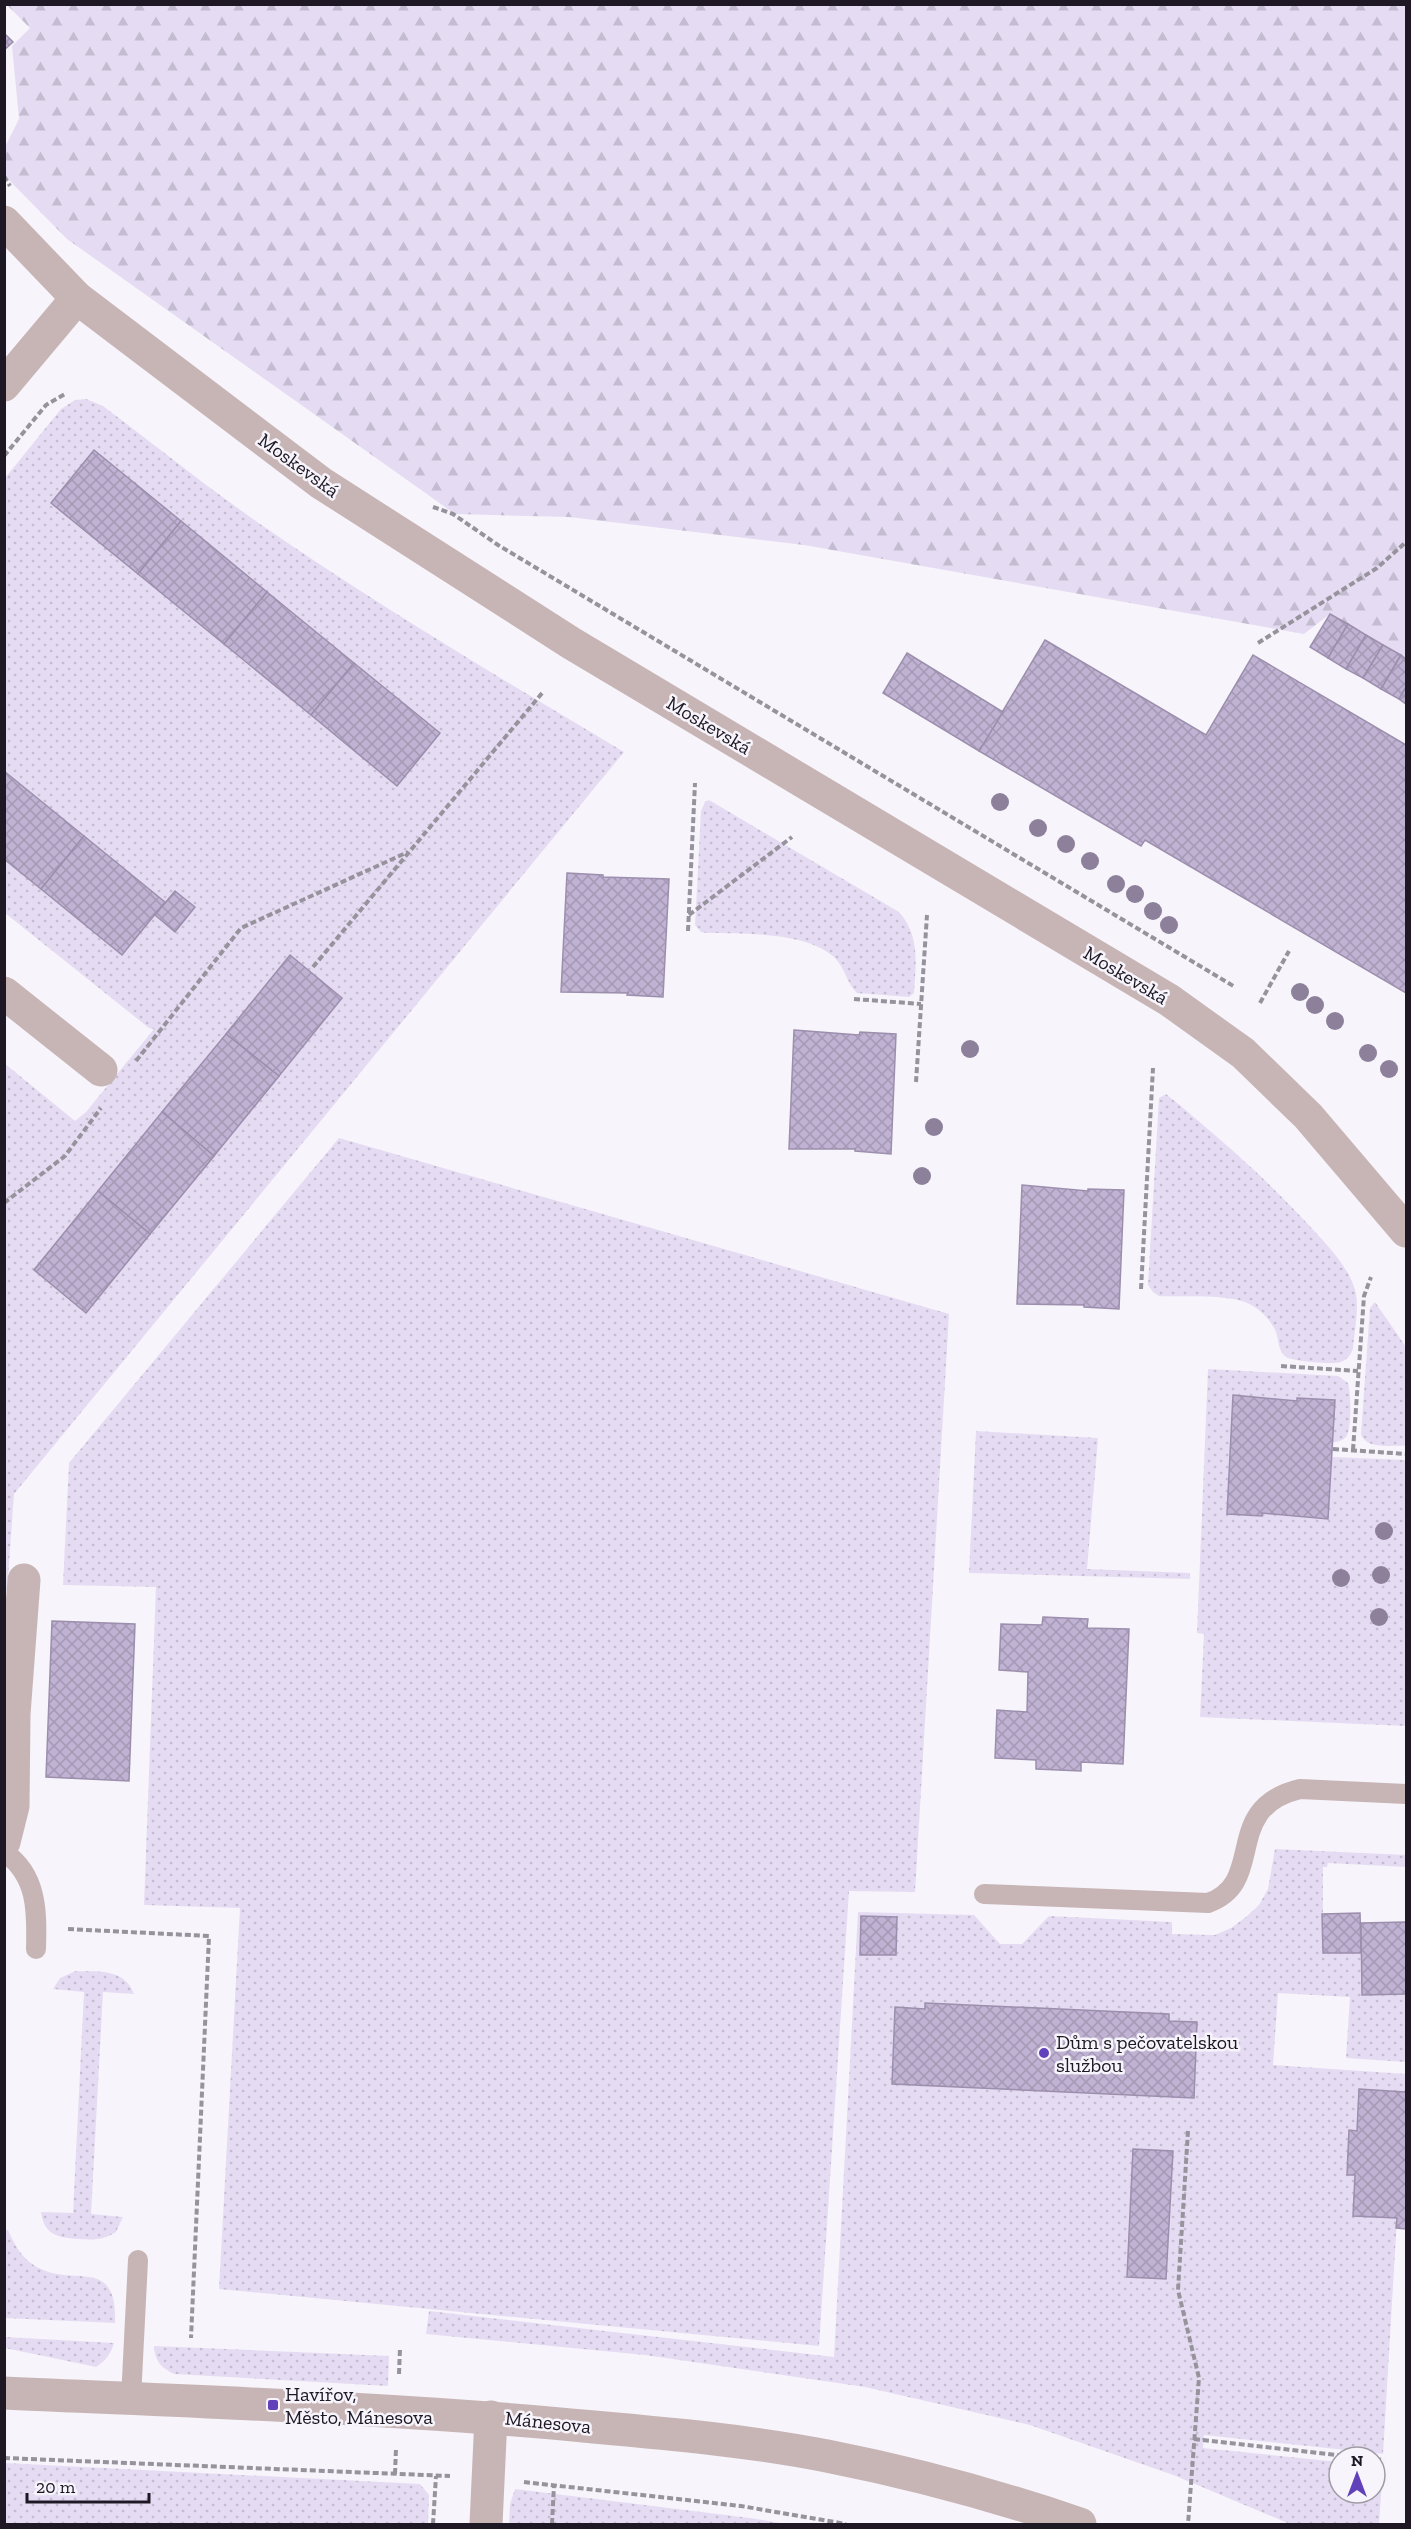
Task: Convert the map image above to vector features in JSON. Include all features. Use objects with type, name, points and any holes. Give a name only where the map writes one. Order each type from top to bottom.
[{"type":"street","name":"Moskevská","points":[[4,222],[77,298],[321,483],[571,643],[1168,1000],[1243,1053],[1308,1116],[1407,1231]]},
{"type":"street","points":[[4,385],[77,298]]},
{"type":"street","points":[[4,993],[104,1085]]},
{"type":"street","points":[[4,1842],[13,1806],[15,1714],[24,1580]]},
{"type":"street","name":"Mánesova","points":[[4,2393],[491,2417],[730,2440],[826,2456],[925,2478],[1080,2524]]},
{"type":"street","points":[[486,2524],[491,2417]]},
{"type":"lane","points":[[984,1894],[1208,1903],[1220,1899],[1232,1889],[1240,1870],[1253,1821],[1267,1802],[1282,1793],[1300,1789],[1407,1794]]},
{"type":"lane","points":[[4,1852],[20,1866],[29,1881],[36,1901],[36,1949]]},
{"type":"lane","points":[[131,2399],[138,2260]]},
{"type":"path","points":[[4,456],[46,405],[65,394]]},
{"type":"path","points":[[1258,643],[1377,568],[1407,542]]},
{"type":"path","points":[[498,544],[1235,987]]},
{"type":"path","points":[[313,967],[543,692]]},
{"type":"path","points":[[688,931],[695,783]]},
{"type":"path","points":[[689,915],[792,837]]},
{"type":"path","points":[[134,1063],[241,927],[408,852]]},
{"type":"path","points":[[916,1082],[927,915]]},
{"type":"path","points":[[1260,1003],[1289,951]]},
{"type":"path","points":[[854,999],[921,1004]]},
{"type":"path","points":[[1141,1289],[1153,1068]]},
{"type":"path","points":[[4,1203],[65,1156],[104,1085]]},
{"type":"path","points":[[1353,1450],[1364,1296],[1371,1277]]},
{"type":"path","points":[[1281,1366],[1358,1371]]},
{"type":"path","points":[[1333,1449],[1407,1454]]},
{"type":"path","points":[[36,1927],[209,1936],[191,2338]]},
{"type":"path","points":[[1188,2131],[1178,2290],[1199,2378],[1188,2524]]},
{"type":"path","points":[[1194,2439],[1327,2454]]},
{"type":"path","points":[[4,2458],[488,2478],[741,2506],[846,2524]]},
{"type":"path","points":[[433,2524],[436,2476]]},
{"type":"path","points":[[552,2524],[554,2485]]},
{"type":"green space","points":[[7,5],[1406,5],[1406,659],[1330,614],[1304,634],[804,545],[569,517],[455,514],[67,239],[5,176],[4,149],[19,119],[12,46],[30,28]]},
{"type":"green space","points":[[86,399],[103,406],[202,482],[307,556],[442,642],[624,752],[14,1494],[7,1591],[4,1590],[4,1063],[75,1121],[86,1112],[154,1029],[149,1028],[5,913],[5,478],[61,409],[75,400]]},
{"type":"green space","points":[[709,800],[899,912],[906,921],[914,940],[916,961],[914,993],[909,997],[857,993],[835,958],[823,949],[792,938],[701,932],[695,925],[701,811],[705,802]]},
{"type":"green space","points":[[1166,1094],[1220,1139],[1288,1203],[1334,1253],[1351,1280],[1357,1304],[1353,1349],[1345,1360],[1330,1363],[1286,1357],[1281,1352],[1271,1323],[1251,1305],[1228,1298],[1159,1296],[1148,1285],[1159,1098]]},
{"type":"green space","points":[[339,1138],[949,1314],[915,1892],[849,1891],[819,2346],[219,2289],[240,1908],[144,1905],[156,1587],[63,1585],[69,1463]]},
{"type":"green space","points":[[1375,1302],[1406,1347],[1406,1446],[1374,1445],[1364,1439],[1361,1434],[1370,1308]]},
{"type":"green space","points":[[1208,1369],[1338,1376],[1348,1383],[1350,1419],[1348,1433],[1346,1437],[1336,1442],[1332,1442],[1334,1400],[1298,1398],[1297,1401],[1233,1395],[1262,1516],[1262,1513],[1328,1519],[1332,1457],[1406,1460],[1406,1726],[1200,1717],[1204,1634],[1197,1633]]},
{"type":"green space","points":[[976,1431],[1098,1438],[1087,1569],[1190,1573],[1190,1579],[969,1573]]},
{"type":"green space","points":[[1275,1849],[1406,1855],[1406,1867],[1328,1863],[1327,1867],[1323,1867],[1323,1953],[1361,1953],[1362,1995],[1406,1994],[1406,2062],[1346,2058],[1350,1997],[1278,1993],[1273,2065],[1406,2074],[1405,2092],[1357,2131],[1349,2130],[1347,2175],[1355,2175],[1397,2218],[1384,2445],[1327,2445],[1327,2448],[1204,2435],[1203,2448],[1327,2461],[1327,2505],[1380,2505],[1379,2524],[1290,2524],[1176,2476],[1030,2425],[865,2387],[645,2355],[426,2334],[429,2311],[834,2357],[858,1912],[974,1915],[1000,1944],[1022,1944],[1049,1916],[1172,1922],[1172,1934],[1215,1935],[1231,1928],[1246,1917],[1259,1905],[1268,1889]]},
{"type":"green space","points":[[76,1971],[110,1973],[124,1980],[134,1994],[103,1992],[91,2214],[123,2217],[116,2232],[107,2237],[94,2239],[65,2238],[53,2234],[45,2226],[41,2212],[73,2213],[84,1992],[53,1989],[60,1978]]},
{"type":"green space","points":[[5,2230],[8,2230],[20,2252],[35,2266],[55,2273],[102,2281],[109,2289],[114,2302],[115,2323],[5,2318]]},
{"type":"green space","points":[[4,2337],[114,2343],[107,2357],[96,2367],[5,2348]]},
{"type":"green space","points":[[154,2346],[389,2356],[388,2386],[174,2374],[159,2363]]},
{"type":"green space","points":[[5,2463],[420,2484],[429,2495],[428,2524],[5,2524]]},
{"type":"green space","points":[[515,2489],[786,2524],[509,2524],[510,2504]]},
{"type":"building","points":[[4,33],[13,42],[4,50]]},
{"type":"building","points":[[94,450],[181,521],[138,574],[51,503]]},
{"type":"building","points":[[181,521],[267,592],[224,644],[138,574]]},
{"type":"building","points":[[267,592],[354,663],[311,715],[224,644]]},
{"type":"building","points":[[1330,614],[1348,624],[1328,658],[1310,647]]},
{"type":"building","points":[[1348,624],[1366,635],[1346,669],[1328,658]]},
{"type":"building","points":[[1366,635],[1383,645],[1363,678],[1346,669]]},
{"type":"building","points":[[1045,640],[1206,735],[1253,655],[1406,745],[1406,993],[1145,840],[1141,846],[979,751]]},
{"type":"building","points":[[1383,645],[1401,655],[1381,689],[1363,678]]},
{"type":"building","points":[[907,653],[1003,712],[979,751],[883,693]]},
{"type":"building","points":[[1401,655],[1406,659],[1406,687],[1399,699],[1381,689]]},
{"type":"building","points":[[354,663],[440,733],[397,786],[311,715]]},
{"type":"building","points":[[1406,687],[1406,704],[1399,699]]},
{"type":"building","points":[[4,771],[84,836],[41,889],[4,859]]},
{"type":"building","points":[[84,836],[165,902],[122,955],[41,889]]},
{"type":"building","points":[[567,873],[603,875],[603,877],[669,879],[663,997],[627,995],[628,993],[561,992]]},
{"type":"building","points":[[175,891],[195,907],[175,932],[155,915]]},
{"type":"building","points":[[290,955],[342,998],[279,1076],[226,1034]]},
{"type":"building","points":[[794,1030],[859,1035],[860,1032],[896,1034],[891,1154],[855,1151],[855,1149],[789,1149]]},
{"type":"building","points":[[226,1034],[279,1076],[214,1156],[162,1112]]},
{"type":"building","points":[[162,1112],[214,1156],[150,1234],[98,1191]]},
{"type":"building","points":[[1022,1185],[1088,1191],[1088,1189],[1124,1190],[1119,1309],[1084,1307],[1084,1305],[1017,1304]]},
{"type":"building","points":[[98,1191],[150,1234],[86,1313],[34,1270]]},
{"type":"building","points":[[1233,1395],[1297,1401],[1297,1398],[1335,1400],[1328,1519],[1262,1513],[1262,1516],[1227,1514]]},
{"type":"building","points":[[1043,1617],[1088,1619],[1087,1628],[1129,1629],[1123,1764],[1081,1762],[1081,1771],[1036,1769],[1036,1760],[995,1758],[997,1710],[1027,1712],[1028,1672],[999,1670],[1001,1624],[1042,1625]]},
{"type":"building","points":[[52,1621],[135,1624],[129,1781],[46,1777]]},
{"type":"building","points":[[1360,1913],[1361,1953],[1323,1953],[1322,1914]]},
{"type":"building","points":[[861,1916],[897,1917],[896,1955],[860,1955]]},
{"type":"building","points":[[1406,1922],[1406,1994],[1362,1995],[1361,1923]]},
{"type":"building","name":"Dům s pečovatelskou službou","points":[[925,2003],[1169,2014],[1169,2021],[1197,2022],[1194,2098],[892,2084],[895,2007],[925,2009]]},
{"type":"building","points":[[1359,2089],[1405,2092],[1406,2089],[1406,2229],[1396,2228],[1397,2218],[1353,2216],[1355,2175],[1347,2175],[1349,2130],[1357,2131]]},
{"type":"building","points":[[1133,2149],[1173,2151],[1166,2279],[1127,2277]]},
{"type":"place","name":"Dům s pečovatelskou službou","points":[[1044,2053]]},
{"type":"place","name":"Havířov, Město, Mánesova","points":[[273,2405]]}]
